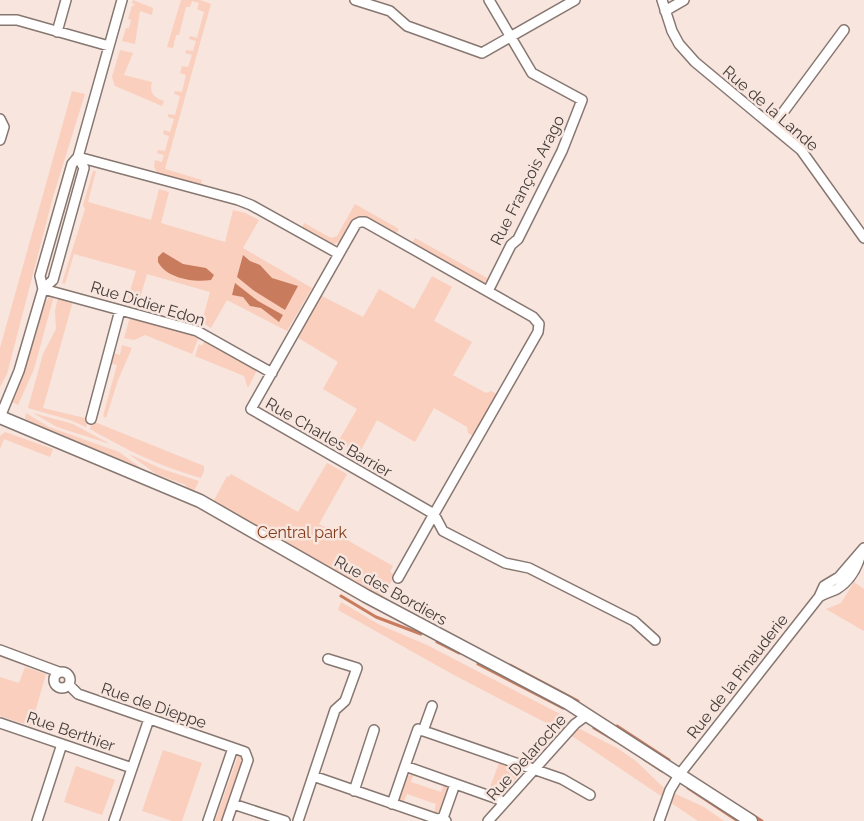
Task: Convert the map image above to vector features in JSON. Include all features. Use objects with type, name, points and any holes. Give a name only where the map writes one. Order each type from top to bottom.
[{"type":"street","points":[[57,32],[66,0]]},
{"type":"street","points":[[0,417],[19,371],[43,289],[40,276],[72,164],[78,157],[122,0]]},
{"type":"street","points":[[355,0],[390,11],[407,26],[482,53],[574,0]]},
{"type":"street","points":[[489,0],[510,36]]},
{"type":"street","name":"Rue de la Lande","points":[[662,0],[672,32],[679,44],[695,62],[808,158],[863,234]]},
{"type":"street","points":[[665,11],[684,0]]},
{"type":"street","points":[[0,20],[17,20],[109,46]]},
{"type":"street","points":[[773,126],[844,30]]},
{"type":"street","name":"Rue François Arago","points":[[488,291],[538,200],[582,103],[577,96],[532,73],[510,36]]},
{"type":"street","points":[[0,119],[4,127],[0,140]]},
{"type":"street","points":[[78,157],[252,205],[339,254]]},
{"type":"street","name":"Rue Charles Barrier","points":[[365,222],[488,291],[533,317],[538,324],[538,332],[434,514],[251,409],[356,224],[365,222]]},
{"type":"street","name":"Rue Didier Edon","points":[[43,289],[196,331],[272,373]]},
{"type":"street","points":[[91,419],[120,310]]},
{"type":"street","name":"Rue des Bordiers","points":[[0,417],[200,501],[376,601],[587,715],[751,821]]},
{"type":"street","points":[[398,578],[434,514]]},
{"type":"street","points":[[434,514],[443,531],[505,563],[529,568],[634,621],[656,640]]},
{"type":"street","name":"Rue de la Pinauderie","points":[[659,821],[670,789],[679,775],[819,597],[824,586],[839,577],[862,551]]},
{"type":"street","name":"Rue de Dieppe","points":[[0,650],[64,672],[69,675],[71,680],[69,684],[78,694],[233,748]]},
{"type":"street","points":[[298,821],[335,710],[345,701],[357,668],[328,659]]},
{"type":"street","points":[[423,731],[432,706]]},
{"type":"street","name":"Rue Delaroche","points":[[488,821],[575,724],[587,715]]},
{"type":"street","points":[[114,821],[149,719]]},
{"type":"street","name":"Rue Berthier","points":[[0,723],[132,768]]},
{"type":"street","points":[[392,804],[418,729],[562,779],[590,795]]},
{"type":"street","points":[[354,791],[374,730]]},
{"type":"street","points":[[37,821],[62,744]]},
{"type":"street","points":[[208,821],[233,748],[245,752],[248,760],[227,821]]},
{"type":"street","points":[[405,766],[504,803]]},
{"type":"street","points":[[313,776],[444,820],[455,784]]},
{"type":"street","points":[[233,804],[285,821]]},
{"type":"green space","points":[[133,0],[153,8],[152,15],[140,11],[135,44],[122,41],[126,28],[129,28],[131,20],[128,19],[132,6],[135,5],[132,3]]},
{"type":"green space","points":[[181,0],[200,0],[211,4],[165,169],[202,180],[201,186],[158,174],[154,167],[155,160],[162,162],[164,155],[157,153],[158,150],[165,151],[169,136],[163,134],[164,130],[170,132],[174,119],[168,117],[168,114],[175,115],[180,96],[174,94],[175,91],[182,92],[186,75],[180,73],[182,66],[188,67],[192,55],[185,53],[186,50],[193,51],[196,41],[189,39],[190,36],[197,38],[204,12],[197,9],[199,3],[192,1],[190,7],[186,7],[173,48],[167,47]]},
{"type":"green space","points":[[120,50],[133,53],[124,75],[152,82],[152,92],[155,97],[164,101],[162,106],[115,86],[112,77]]},
{"type":"green space","points":[[72,91],[85,94],[53,197],[7,374],[0,387],[0,348]]},
{"type":"green space","points":[[93,171],[96,171],[88,202],[151,220],[159,189],[169,192],[161,223],[225,242],[233,210],[259,220],[243,248],[312,288],[287,331],[227,300],[211,328],[202,322],[210,292],[147,274],[138,305],[127,302],[136,271],[74,254],[65,284],[62,283],[85,209],[83,205]]},
{"type":"green space","points":[[355,204],[399,229],[396,234],[362,216],[353,222],[339,242],[334,244],[324,242],[302,229],[304,223],[331,238],[337,236]]},
{"type":"green space","points":[[415,238],[489,279],[484,283],[481,282],[412,243]]},
{"type":"green space","points":[[432,276],[452,287],[434,321],[472,342],[453,375],[486,393],[491,391],[497,394],[473,436],[468,433],[467,427],[434,408],[415,442],[377,420],[359,454],[338,442],[357,409],[323,389],[338,362],[297,337],[320,295],[363,317],[379,289],[414,309]]},
{"type":"green space","points":[[50,296],[54,296],[34,369],[18,405],[12,402],[24,371],[43,305]]},
{"type":"green space","points":[[58,297],[73,301],[43,408],[89,419],[86,427],[28,408],[43,354],[56,329],[55,311]]},
{"type":"green space","points":[[130,317],[199,337],[192,354],[145,335],[134,340],[124,338]]},
{"type":"green space","points":[[205,340],[257,370],[248,388],[244,376],[195,356],[199,344],[202,346]]},
{"type":"green space","points":[[122,345],[132,348],[118,380],[106,418],[103,416],[117,365],[110,363],[113,353],[120,355]]},
{"type":"green space","points":[[26,413],[49,427],[119,452],[148,473],[92,451],[25,419]]},
{"type":"green space","points":[[33,413],[73,424],[110,444],[57,427]]},
{"type":"green space","points":[[92,421],[204,466],[201,478],[158,463],[116,444],[90,429]]},
{"type":"green space","points":[[5,432],[53,449],[50,457],[4,439],[0,449],[0,436]]},
{"type":"green space","points":[[129,454],[162,469],[199,481],[194,491],[186,485],[156,474]]},
{"type":"green space","name":"Central park","points":[[327,463],[347,474],[319,524],[393,566],[390,572],[395,575],[381,600],[213,502],[227,476],[231,474],[298,512]]},
{"type":"green space","points":[[854,582],[864,589],[864,631],[826,609],[841,603]]},
{"type":"green space","points":[[341,602],[380,625],[427,645],[562,715],[574,726],[617,748],[636,761],[665,789],[704,807],[724,821],[698,821],[575,738],[454,675],[338,610]]},
{"type":"green space","points":[[25,667],[46,674],[31,726],[0,716],[0,677],[19,683]]},
{"type":"green space","points":[[163,750],[202,763],[182,821],[172,821],[142,811]]},
{"type":"green space","points":[[240,754],[244,758],[223,821],[215,821],[238,756]]},
{"type":"green space","points":[[499,763],[519,770],[520,773],[505,793],[489,790]]},
{"type":"green space","points":[[76,766],[115,780],[102,815],[64,802]]},
{"type":"green space","points":[[414,773],[411,782],[441,792],[444,784],[448,789],[438,813],[434,813],[436,804],[407,794],[403,803],[400,801],[399,797],[406,777]]},
{"type":"shaded area","points":[[163,252],[183,264],[206,268],[214,275],[211,280],[204,281],[174,276],[158,262],[158,257]]},
{"type":"shaded area","points":[[243,255],[260,265],[272,278],[298,286],[285,310],[237,277]]},
{"type":"shaded area","points":[[235,283],[258,301],[283,315],[279,322],[261,308],[250,306],[243,297],[232,295]]},
{"type":"waterway","points":[[341,596],[376,617],[421,634]]},
{"type":"waterway","points":[[437,642],[459,653]]},
{"type":"waterway","points":[[478,664],[563,708]]},
{"type":"waterway","points":[[510,665],[578,701]]},
{"type":"waterway","points":[[617,726],[669,760]]},
{"type":"waterway","points":[[594,728],[616,741]]},
{"type":"waterway","points":[[644,759],[662,771]]},
{"type":"waterway","points":[[688,788],[738,821]]},
{"type":"waterway","points":[[751,814],[762,821]]}]
